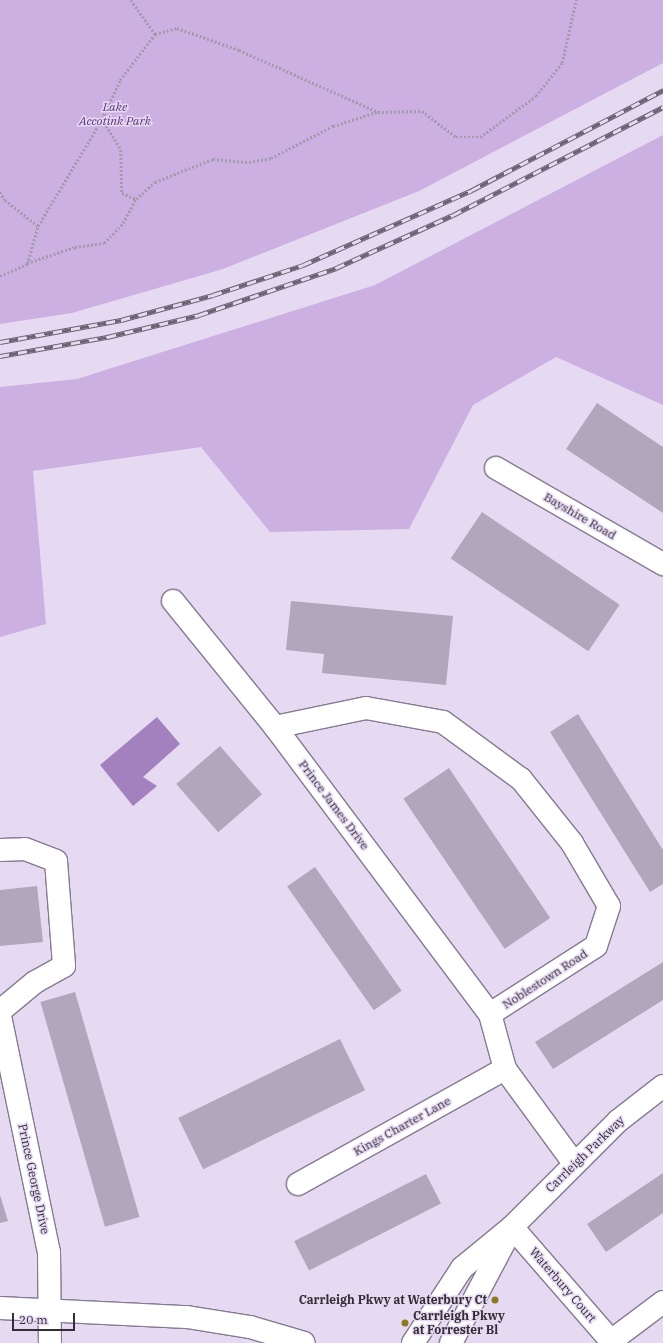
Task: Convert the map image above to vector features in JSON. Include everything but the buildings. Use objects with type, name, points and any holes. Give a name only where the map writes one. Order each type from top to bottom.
[{"type":"street","name":"Bayshire Road","points":[[496,468],[663,564]]},
{"type":"street","name":"Prince James Drive","points":[[172,601],[276,727],[490,1014]]},
{"type":"street","name":"Noblestown Road","points":[[276,727],[366,708],[442,722],[521,779],[572,843],[609,906],[596,946],[490,1014],[505,1069],[573,1162]]},
{"type":"street","points":[[0,850],[25,849],[56,860],[64,966],[35,982],[0,1011]]},
{"type":"street","name":"Prince George Drive","points":[[0,1016],[49,1252],[50,1343]]},
{"type":"street","name":"Kings Charter Lane","points":[[298,1184],[505,1069]]},
{"type":"street","name":"Carrleigh Parkway","points":[[413,1343],[462,1268],[512,1227],[573,1162],[663,1086]]},
{"type":"street","name":"Carrleigh Parkway","points":[[451,1343],[512,1227]]},
{"type":"street","name":"Waterbury Court","points":[[512,1227],[612,1342]]},
{"type":"street","points":[[612,1342],[663,1302]]},
{"type":"street","points":[[0,1308],[50,1308],[187,1317],[250,1327],[304,1343]]},
{"type":"path","points":[[131,0],[155,34]]},
{"type":"path","points":[[0,276],[27,264],[75,247],[104,243],[123,223],[136,199],[155,182],[213,159],[249,162],[271,158],[333,126],[378,112],[422,111],[456,137],[480,137],[536,96],[562,63],[576,0]]},
{"type":"path","points":[[27,264],[38,226],[102,119],[120,80],[155,34],[177,28],[239,50],[378,112]]},
{"type":"path","points":[[102,119],[121,150],[122,193],[136,199]]},
{"type":"path","points":[[0,192],[4,200],[38,226]]},
{"type":"green space","name":"Lake Accotink Park","points":[[0,0],[663,0],[663,63],[419,191],[223,269],[72,313],[0,324]]},
{"type":"green space","points":[[663,135],[663,405],[556,357],[473,405],[409,529],[270,532],[201,447],[33,471],[46,624],[0,637],[0,387],[77,379],[375,285]]},
{"type":"shaded area","points":[[157,717],[180,744],[143,777],[157,786],[133,806],[100,765]]},
{"type":"railway","points":[[0,342],[121,320],[213,295],[303,265],[472,190],[663,90]]},
{"type":"railway","points":[[0,356],[107,337],[199,315],[336,268],[453,215],[663,107]]},
{"type":"place","name":"Carrleigh Pkwy at Waterbury Ct","points":[[495,1300]]},
{"type":"place","name":"Carrleigh Pkwy at Forrester Bl","points":[[405,1323]]}]
